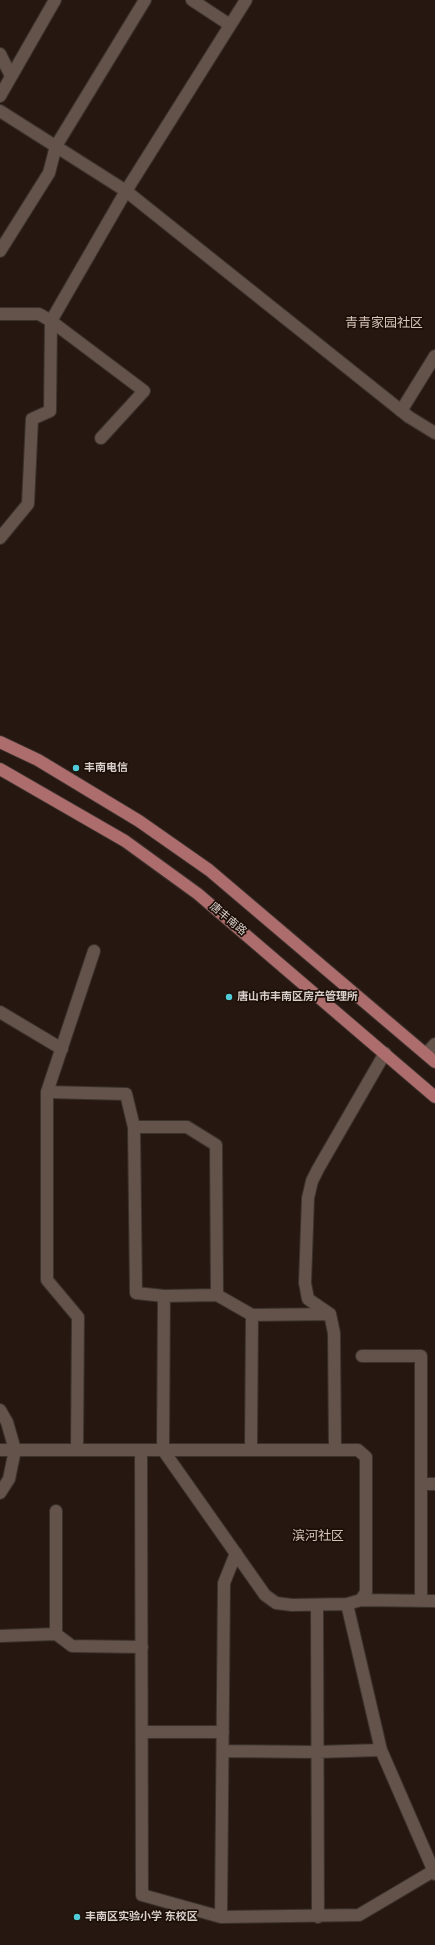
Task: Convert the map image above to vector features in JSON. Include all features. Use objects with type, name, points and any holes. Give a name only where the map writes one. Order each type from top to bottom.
[{"type":"main road","points":[[0,742],[38,760],[139,821],[209,870],[430,1058]]},
{"type":"main road","name":"唐丰南路","points":[[0,770],[125,841],[198,894],[435,1097]]},
{"type":"street","points":[[0,96],[54,0]]},
{"type":"street","points":[[0,251],[49,173],[56,146],[145,0]]},
{"type":"street","points":[[192,0],[230,25]]},
{"type":"street","points":[[0,538],[28,504],[32,419],[50,411],[51,321],[126,191],[246,0]]},
{"type":"street","points":[[0,54],[11,76]]},
{"type":"street","points":[[0,111],[126,191],[401,411],[435,433]]},
{"type":"street","points":[[0,314],[39,314],[51,321],[144,391],[101,438]]},
{"type":"street","points":[[401,411],[435,356]]},
{"type":"street","points":[[77,1450],[78,1317],[47,1280],[47,1092],[94,951]]},
{"type":"street","points":[[0,1012],[62,1049]]},
{"type":"street","points":[[430,1058],[435,1044]]},
{"type":"street","points":[[335,1450],[334,1333],[330,1314],[308,1300],[304,1282],[308,1198],[312,1181],[318,1169],[385,1053]]},
{"type":"street","points":[[47,1092],[126,1094],[134,1128],[136,1293],[164,1296],[217,1295],[252,1315],[330,1314]]},
{"type":"street","points":[[134,1128],[187,1127],[216,1145],[217,1295]]},
{"type":"street","points":[[164,1296],[163,1450],[265,1595],[276,1603],[292,1605],[347,1604],[361,1600],[435,1600]]},
{"type":"street","points":[[251,1450],[252,1315]]},
{"type":"street","points":[[362,1356],[421,1356],[421,1600]]},
{"type":"street","points":[[0,1410],[7,1422],[15,1450],[9,1479],[0,1493]]},
{"type":"street","points":[[0,1450],[358,1450],[366,1457],[366,1592],[361,1600]]},
{"type":"street","points":[[141,1450],[142,1895],[222,1917],[318,1917],[359,1915],[434,1872],[381,1750],[347,1604]]},
{"type":"street","points":[[421,1484],[435,1484]]},
{"type":"street","points":[[56,1511],[56,1634]]},
{"type":"street","points":[[222,1917],[224,1583],[236,1554]]},
{"type":"street","points":[[317,1605],[316,1752],[318,1917]]},
{"type":"street","points":[[0,1636],[56,1634],[72,1646],[142,1646]]},
{"type":"street","points":[[142,1732],[223,1732]]},
{"type":"street","points":[[223,1751],[316,1752],[381,1750]]},
{"type":"place","name":"丰南电信","points":[[76,768]]},
{"type":"place","name":"唐山市丰南区房产管理所","points":[[229,997]]},
{"type":"place","name":"丰南区实验小学 东校区","points":[[77,1917]]},
{"type":"district","name":"青青家园社区","points":[[384,323]]},
{"type":"district","name":"滨河社区","points":[[318,1536]]}]
